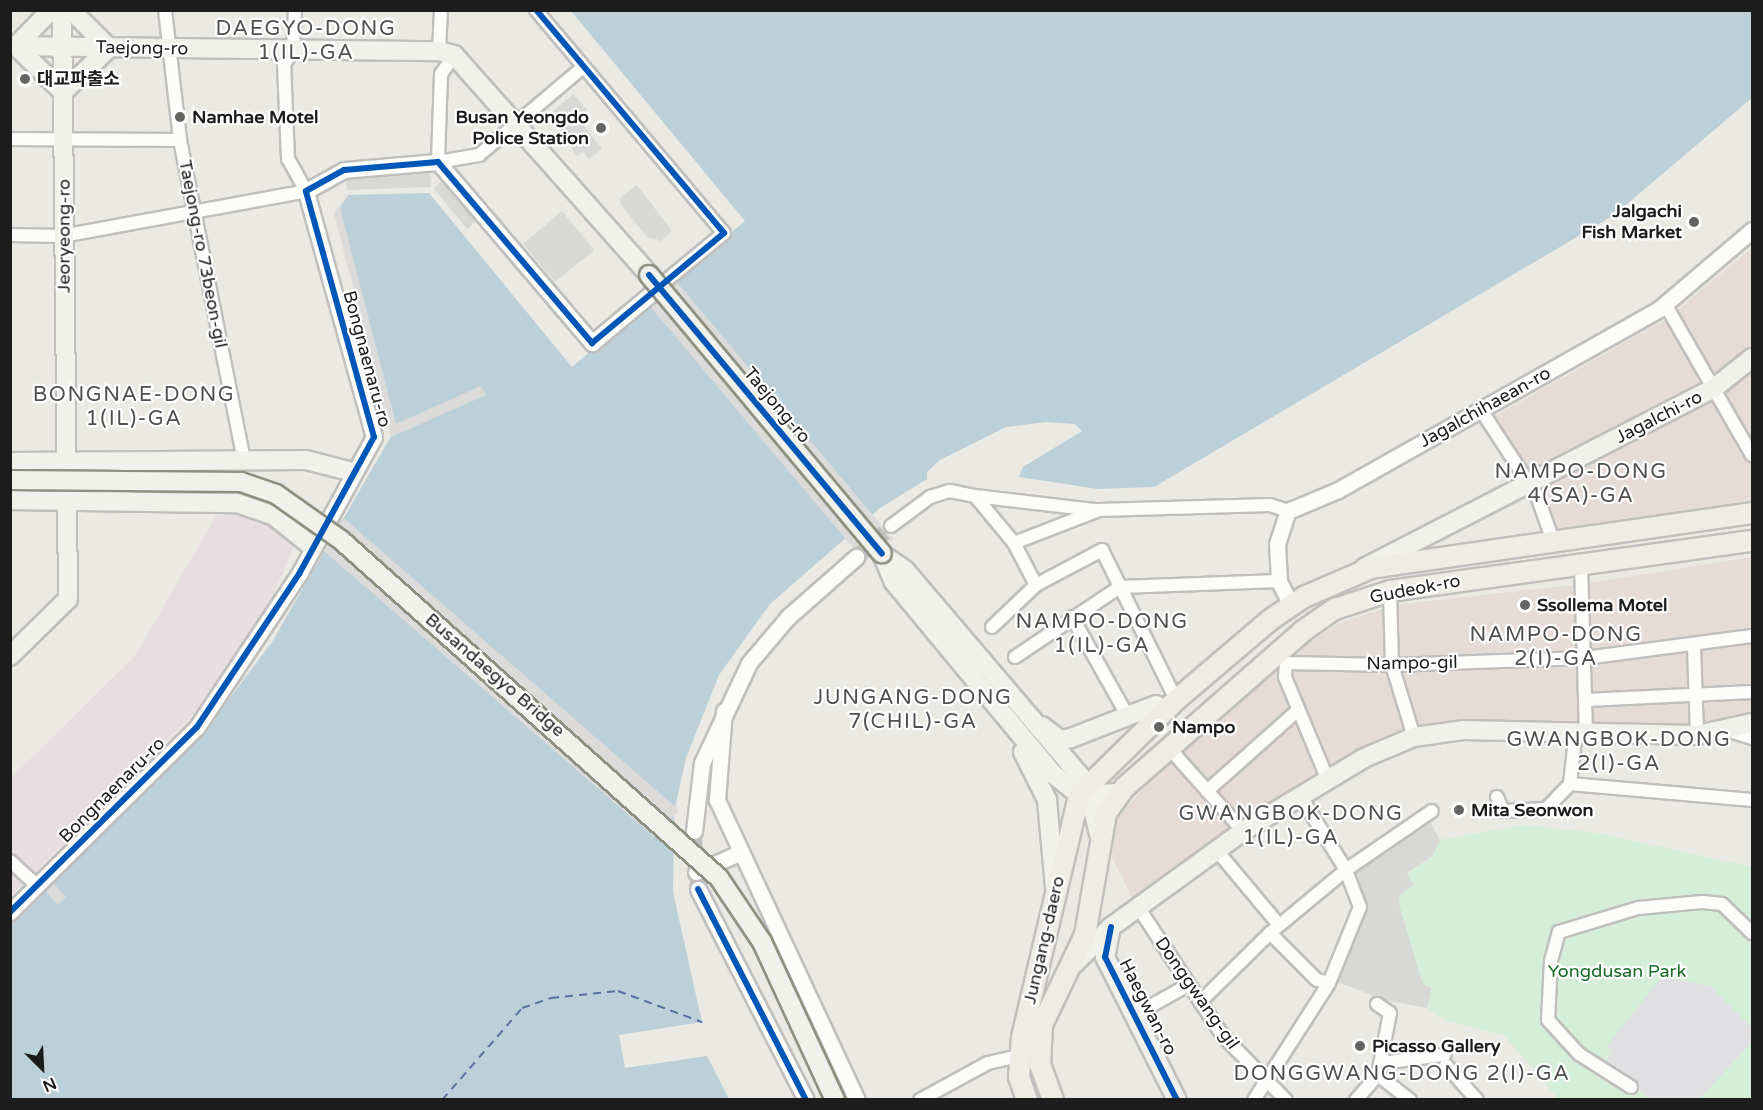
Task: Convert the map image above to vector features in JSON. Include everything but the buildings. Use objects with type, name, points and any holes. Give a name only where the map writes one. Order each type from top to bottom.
[{"type":"main road","points":[[51,10],[13,46],[63,92],[110,48],[71,10]]},
{"type":"main road","name":"Jeoryeong-ro","points":[[10,656],[68,598],[62,236],[65,142],[62,10]]},
{"type":"main road","name":"Taejong-ro","points":[[13,46],[446,53],[517,123],[655,280],[882,554],[905,570],[1086,793]]},
{"type":"main road","name":"Jagalchi-ro","points":[[1358,573],[1713,390],[1752,358]]},
{"type":"main road","points":[[10,462],[306,460],[352,472]]},
{"type":"main road","name":"Busandaegyo Bridge","points":[[10,480],[241,482],[276,494],[341,540],[719,878],[762,942],[835,1100]]},
{"type":"main road","points":[[10,500],[237,503],[274,516],[313,547]]},
{"type":"main road","name":"Gudeok-ro","points":[[1086,793],[1176,700],[1291,605],[1358,573],[1552,538],[1752,513]]},
{"type":"main road","name":"Gudeok-ro","points":[[1099,834],[1119,793],[1169,748],[1281,658],[1335,609],[1390,591],[1752,541]]},
{"type":"main road","name":"Taejong-ro","points":[[882,554],[894,582],[1015,730],[1086,793]]},
{"type":"main road","points":[[1020,711],[1060,740],[1176,700]]},
{"type":"main road","points":[[1075,963],[1111,927],[1218,852],[1243,831],[1301,797],[1327,778],[1413,737],[1463,730],[1697,735],[1733,730],[1752,723]]},
{"type":"main road","points":[[1015,730],[1047,800],[1055,888]]},
{"type":"main road","points":[[1099,834],[1086,793],[1119,793]]},
{"type":"main road","name":"Jungang-daero","points":[[1027,1100],[1019,1056],[1055,888],[1086,793]]},
{"type":"main road","name":"Jungang-daero","points":[[1053,1100],[1040,1065],[1042,1025],[1075,963],[1085,934],[1099,834]]},
{"type":"main road","name":"Haegwan-ro","points":[[1111,927],[1106,957],[1177,1100]]},
{"type":"street","name":"Taejong-ro 73beon-gil","points":[[165,10],[180,140],[244,459]]},
{"type":"street","points":[[295,10],[293,50],[284,65],[288,159],[306,191]]},
{"type":"street","points":[[441,10],[446,53],[441,74],[438,162],[592,343],[655,280],[724,233],[536,10]]},
{"type":"street","points":[[10,235],[62,236],[306,191],[344,170],[438,162],[479,155],[583,67]]},
{"type":"street","points":[[10,139],[65,142],[180,140]]},
{"type":"street","name":"Bongnaenaru-ro","points":[[10,912],[197,727],[313,547],[352,472],[374,438],[306,191]]},
{"type":"street","name":"Jagalchihaean-ro","points":[[1288,511],[1338,490],[1665,304],[1752,230]]},
{"type":"street","points":[[1665,304],[1752,455]]},
{"type":"street","points":[[1481,410],[1528,484],[1552,538]]},
{"type":"street","points":[[891,526],[930,497],[950,491],[1099,510],[1270,505],[1288,511],[1278,544],[1279,581],[1291,605]]},
{"type":"street","points":[[975,496],[1014,543],[1036,585]]},
{"type":"street","points":[[1014,543],[1099,510]]},
{"type":"street","points":[[992,627],[1036,585],[1102,550],[1176,700]]},
{"type":"street","points":[[694,831],[702,763],[724,711],[750,663],[788,617],[856,557]]},
{"type":"street","points":[[1497,796],[1503,811],[1546,809],[1570,784],[1586,700],[1581,564]]},
{"type":"street","points":[[1015,657],[1072,616],[1120,587],[1279,581]]},
{"type":"street","points":[[1390,591],[1392,665],[1413,737]]},
{"type":"street","points":[[1072,616],[1127,715]]},
{"type":"street","name":"Nampo-gil","points":[[1281,658],[1392,665],[1585,658],[1694,648],[1752,636]]},
{"type":"street","points":[[1694,648],[1697,735]]},
{"type":"street","points":[[1281,658],[1297,711],[1327,778]]},
{"type":"street","points":[[1586,700],[1752,692]]},
{"type":"street","points":[[724,711],[714,781],[739,853],[856,1100]]},
{"type":"street","points":[[1206,791],[1297,711]]},
{"type":"street","points":[[1733,730],[1752,736]]},
{"type":"street","points":[[1169,748],[1243,831]]},
{"type":"street","points":[[1570,784],[1752,800]]},
{"type":"street","points":[[1254,1100],[1329,983],[1360,907],[1346,870],[1301,797]]},
{"type":"street","points":[[1200,1002],[1275,929],[1346,870],[1432,811]]},
{"type":"street","points":[[1218,852],[1275,929],[1317,980],[1329,983]]},
{"type":"street","points":[[696,872],[739,853]]},
{"type":"street","points":[[10,861],[37,885]]},
{"type":"street","points":[[698,889],[806,1100]]},
{"type":"street","points":[[1630,1087],[1579,1054],[1548,1020],[1551,961],[1559,932],[1638,908],[1702,902],[1722,904],[1752,933]]},
{"type":"street","name":"Donggwang-gil","points":[[1138,907],[1200,1002],[1266,1083],[1286,1100]]},
{"type":"street","points":[[1136,1014],[1188,985]]},
{"type":"street","points":[[1356,1100],[1380,1069],[1390,1013],[1377,1004]]},
{"type":"street","points":[[920,1100],[938,1096],[988,1063],[1019,1056]]},
{"type":"street","points":[[1380,1069],[1445,1060],[1477,1100]]},
{"type":"street","points":[[1380,1069],[1410,1100]]},
{"type":"shaded area","points":[[573,94],[587,110],[578,118],[602,149],[589,159],[583,152],[577,156],[549,115]]},
{"type":"shaded area","points":[[430,171],[431,187],[347,190],[346,175]]},
{"type":"shaded area","points":[[446,175],[481,217],[467,229],[434,189]]},
{"type":"shaded area","points":[[637,185],[672,231],[661,241],[647,237],[621,205],[620,198]]},
{"type":"shaded area","points":[[562,211],[594,250],[555,282],[523,244]]},
{"type":"shaded area","points":[[1752,248],[1752,507],[1558,532],[1495,416],[1666,319]]},
{"type":"shaded area","points":[[221,507],[261,520],[296,542],[256,634],[187,721],[11,896],[11,778],[135,656]]},
{"type":"shaded area","points":[[1752,557],[1752,723],[1733,730],[1463,730],[1364,758],[1137,907],[1108,850],[1116,819],[1174,754],[1281,662],[1339,623],[1394,605],[1583,584]]},
{"type":"shaded area","points":[[1429,820],[1440,840],[1433,856],[1407,873],[1414,884],[1432,987],[1427,1008],[1385,1000],[1340,983],[1337,976],[1365,907],[1350,872]]},
{"type":"shaded area","points":[[1662,977],[1710,986],[1752,1028],[1752,1042],[1699,1099],[1651,1099],[1604,1065],[1613,1052],[1607,1046]]},
{"type":"green space","name":"Yongdusan Park","points":[[1523,825],[1598,833],[1752,867],[1752,1099],[1558,1099],[1505,1036],[1444,1020],[1427,1008],[1432,988],[1423,985],[1399,904],[1400,894],[1414,885],[1407,874],[1433,856],[1440,840]]},
{"type":"water","points":[[571,11],[1752,11],[1752,98],[1614,215],[1154,487],[1098,489],[1019,477],[1023,467],[1082,431],[1075,424],[1046,422],[1006,427],[940,460],[927,472],[927,479],[880,508],[770,604],[719,675],[686,758],[674,812],[673,892],[702,1022],[619,1035],[625,1068],[707,1056],[729,1099],[11,1100],[11,922],[201,736],[272,642],[394,431],[340,208],[348,195],[429,193],[572,367],[745,221]]},
{"type":"pier","points":[[348,195],[340,208],[396,424],[481,386],[486,395],[391,437],[334,213]]},
{"type":"pier","points":[[676,281],[893,539],[865,562],[648,304]]},
{"type":"pier","points":[[338,513],[679,810],[654,837],[318,546]]},
{"type":"pier","points":[[52,882],[66,897],[58,905],[43,889]]},
{"type":"ferry route","points":[[442,1100],[522,1008],[551,998],[618,991],[702,1022]]},
{"type":"tunnel","points":[[856,557],[891,526]]},
{"type":"tunnel","points":[[694,831],[698,889]]},
{"type":"cycle path","points":[[10,912],[197,727],[299,574],[374,437],[306,191],[344,170],[438,162],[592,343],[724,233],[536,10]]},
{"type":"cycle path","points":[[649,275],[882,554]]},
{"type":"cycle path","points":[[698,889],[806,1100]]},
{"type":"cycle path","points":[[1111,927],[1105,957],[1177,1100]]},
{"type":"place","name":"대교파출소","points":[[25,79]]},
{"type":"place","name":"Namhae Motel","points":[[180,117]]},
{"type":"place","name":"Busan Yeongdo Police Station","points":[[601,128]]},
{"type":"place","name":"Jalgachi Fish Market","points":[[1694,222]]},
{"type":"place","name":"Ssollema Motel","points":[[1525,605]]},
{"type":"place","name":"Nampo","points":[[1159,727]]},
{"type":"place","name":"Mita Seonwon","points":[[1459,810]]},
{"type":"place","name":"Picasso Gallery","points":[[1360,1046]]},
{"type":"district","name":"DAEGYO-DONG 1(IL)-GA","points":[[306,41]]},
{"type":"district","name":"BONGNAE-DONG 1(IL)-GA","points":[[134,407]]},
{"type":"district","name":"NAMPO-DONG 4(SA)-GA","points":[[1581,484]]},
{"type":"district","name":"NAMPO-DONG 1(IL)-GA","points":[[1102,634]]},
{"type":"district","name":"NAMPO-DONG 2(I)-GA","points":[[1556,647]]},
{"type":"district","name":"JUNGANG-DONG 7(CHIL)-GA","points":[[913,710]]},
{"type":"district","name":"GWANGBOK-DONG 2(I)-GA","points":[[1619,752]]},
{"type":"district","name":"GWANGBOK-DONG 1(IL)-GA","points":[[1291,826]]},
{"type":"district","name":"DONGGWANG-DONG 2(I)-GA","points":[[1402,1074]]}]
